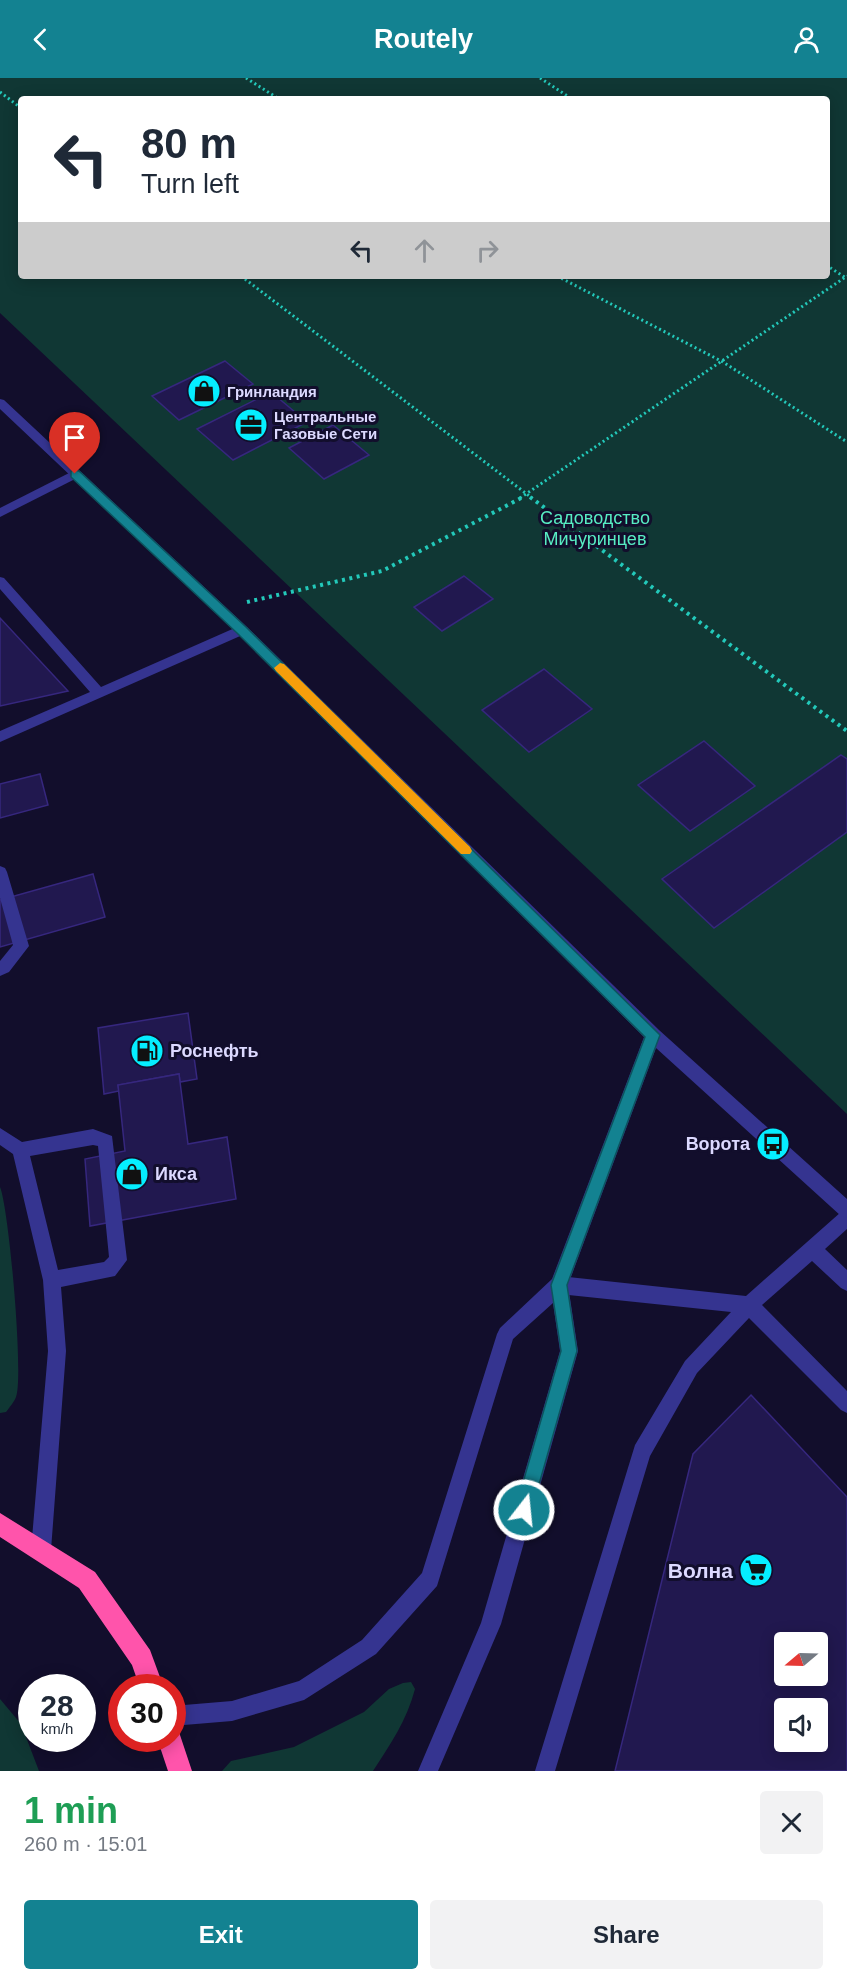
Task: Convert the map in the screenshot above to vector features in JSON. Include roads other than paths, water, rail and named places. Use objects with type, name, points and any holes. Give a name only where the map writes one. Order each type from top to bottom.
[{"type":"highway","points":[[0,1524],[87,1580],[142,1658],[147,1674]]},
{"type":"highway","points":[[174,1752],[180,1771]]},
{"type":"street","points":[[0,403],[242,630],[653,1035],[847,1210]]},
{"type":"street","points":[[0,513],[75,474]]},
{"type":"street","points":[[0,581],[100,694]]},
{"type":"street","points":[[0,737],[242,630]]},
{"type":"street","points":[[0,872],[21,946],[0,969]]},
{"type":"street","points":[[186,1715],[232,1711],[304,1690],[369,1647],[430,1579],[506,1334],[559,1285],[653,1035]]},
{"type":"street","points":[[0,1136],[20,1150],[52,1280],[57,1351],[41,1550]]},
{"type":"street","points":[[20,1150],[93,1137],[106,1141],[118,1260],[109,1270],[52,1280]]},
{"type":"street","points":[[545,1771],[642,1452],[691,1367],[749,1305],[847,1218]]},
{"type":"street","points":[[812,1249],[847,1282]]},
{"type":"street","points":[[559,1285],[749,1305],[847,1404]]},
{"type":"street","points":[[428,1771],[491,1624],[569,1351],[559,1285]]},
{"type":"place","name":"Гринландия","points":[[204,391]]},
{"type":"place","name":"Центральные Газовые Сети","points":[[251,425]]},
{"type":"place","name":"Роснефть","points":[[147,1051]]},
{"type":"place","name":"Ворота","points":[[773,1144]]},
{"type":"place","name":"Икса","points":[[132,1174]]},
{"type":"place","name":"Волна","points":[[756,1570]]},
{"type":"park label","name":"Садоводство Мичуринцев","points":[[595,528]]}]
